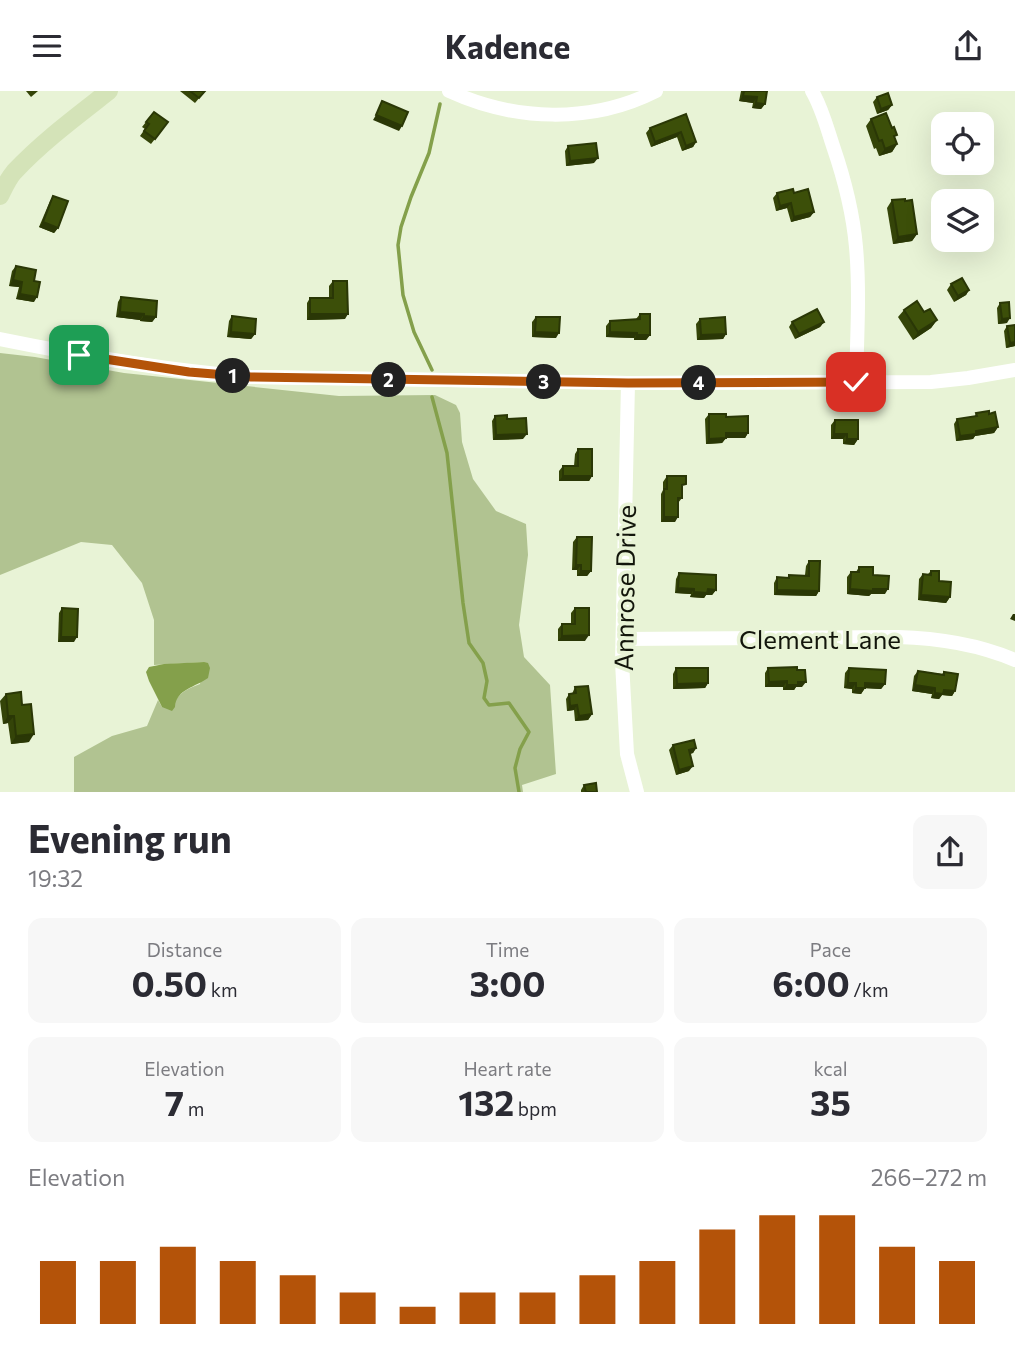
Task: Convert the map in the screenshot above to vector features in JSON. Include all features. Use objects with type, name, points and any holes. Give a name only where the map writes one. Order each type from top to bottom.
[{"type":"main road","points":[[0,196],[12,174],[75,117],[109,91]]},
{"type":"street","points":[[449,91],[469,100],[544,115],[594,112],[621,106],[656,91]]},
{"type":"street","points":[[812,91],[837,158],[850,210],[858,278],[856,382]]},
{"type":"street","points":[[0,339],[189,372],[251,377],[628,383],[931,382],[1015,370]]},
{"type":"street","name":"Annrose Drive","points":[[628,383],[622,662],[626,754],[637,792]]},
{"type":"street","name":"Clement Lane","points":[[622,639],[898,636],[960,642],[1015,660]]},
{"type":"shaded area","points":[[0,353],[124,373],[339,396],[435,395],[456,405],[460,413],[462,442],[473,479],[496,511],[526,524],[528,555],[519,625],[524,657],[550,685],[556,774],[522,785],[523,792],[74,792],[74,757],[112,736],[147,726],[158,700],[162,707],[175,702],[182,693],[200,684],[204,662],[154,665],[154,620],[142,583],[112,545],[81,542],[0,575]]},
{"type":"shaded area","points":[[208,663],[210,668],[208,678],[183,692],[172,711],[162,707],[146,672],[149,667]]},
{"type":"building","points":[[190,91],[205,91],[199,98]]},
{"type":"building","points":[[744,91],[767,91],[765,104],[756,103],[757,97],[743,96]]},
{"type":"building","points":[[888,93],[892,105],[881,109],[877,97]]},
{"type":"building","points":[[382,101],[408,112],[402,126],[376,115]]},
{"type":"building","points":[[154,112],[168,122],[155,139],[144,131],[149,124],[146,122]]},
{"type":"building","points":[[886,113],[897,135],[894,136],[897,144],[885,149],[871,119]]},
{"type":"building","points":[[686,114],[696,142],[686,146],[681,132],[655,142],[650,128]]},
{"type":"building","points":[[596,143],[598,158],[570,161],[568,146]]},
{"type":"building","points":[[793,189],[794,193],[808,189],[814,212],[794,217],[791,203],[780,206],[777,193]]},
{"type":"building","points":[[53,196],[68,201],[58,228],[43,222]]},
{"type":"building","points":[[892,200],[912,200],[917,234],[898,237]]},
{"type":"building","points":[[16,266],[36,270],[34,281],[40,282],[37,297],[20,294],[22,282],[13,280]]},
{"type":"building","points":[[962,278],[969,290],[958,296],[951,284]]},
{"type":"building","points":[[333,281],[347,281],[348,314],[310,314],[310,298],[333,298]]},
{"type":"building","points":[[121,297],[157,301],[156,317],[120,312]]},
{"type":"building","points":[[917,301],[924,312],[930,309],[937,320],[918,332],[904,310]]},
{"type":"building","points":[[1009,302],[1010,318],[1002,319],[1000,303]]},
{"type":"building","points":[[817,309],[824,322],[799,334],[792,322]]},
{"type":"building","points":[[640,314],[650,314],[650,335],[610,332],[610,321],[640,319]]},
{"type":"building","points":[[232,316],[256,319],[255,334],[231,332]]},
{"type":"building","points":[[536,317],[560,317],[559,333],[535,332]]},
{"type":"building","points":[[725,317],[726,334],[701,335],[700,319]]},
{"type":"building","points":[[1015,325],[1015,342],[1010,343],[1007,326]]},
{"type":"building","points":[[989,411],[989,414],[995,412],[998,427],[960,436],[957,419]]},
{"type":"building","points":[[709,414],[726,414],[726,417],[748,416],[748,433],[726,433],[726,438],[709,439]]},
{"type":"building","points":[[507,415],[507,419],[526,418],[527,434],[496,435],[495,416]]},
{"type":"building","points":[[835,420],[858,420],[858,439],[847,439],[847,434],[834,434]]},
{"type":"building","points":[[578,449],[592,449],[592,476],[563,476],[563,466],[578,466]]},
{"type":"building","points":[[667,476],[686,476],[686,484],[682,485],[682,498],[678,498],[678,517],[664,517]]},
{"type":"building","points":[[577,537],[592,537],[591,571],[581,571],[581,565],[576,565]]},
{"type":"building","points":[[809,561],[820,561],[819,591],[777,590],[777,577],[809,576]]},
{"type":"building","points":[[859,567],[873,567],[873,575],[889,576],[888,589],[850,589],[851,572],[859,572]]},
{"type":"building","points":[[931,571],[939,571],[939,581],[951,582],[950,597],[921,595],[923,574],[931,575]]},
{"type":"building","points":[[679,573],[716,575],[716,590],[708,589],[707,593],[678,588]]},
{"type":"building","points":[[62,608],[78,609],[77,637],[61,637]]},
{"type":"building","points":[[575,608],[589,608],[589,635],[562,636],[562,624],[575,624]]},
{"type":"building","points":[[797,667],[797,670],[805,670],[806,682],[787,685],[787,681],[769,682],[768,668]]},
{"type":"building","points":[[676,668],[708,668],[708,683],[677,684]]},
{"type":"building","points":[[849,668],[886,670],[885,684],[865,683],[865,688],[856,688],[856,683],[848,683]]},
{"type":"building","points":[[918,671],[958,674],[955,691],[935,693],[935,688],[915,685]]},
{"type":"building","points":[[588,686],[592,714],[579,716],[577,705],[570,706],[569,694],[576,693],[575,687]]},
{"type":"building","points":[[21,692],[22,705],[31,704],[34,734],[16,736],[14,716],[8,716],[6,694]]},
{"type":"building","points":[[694,740],[696,748],[689,750],[693,766],[679,770],[673,745]]},
{"type":"building","points":[[596,783],[597,792],[586,792],[584,785]]},
{"type":"waterway","points":[[432,370],[414,332],[403,295],[398,245],[411,197],[429,153],[440,104]]},
{"type":"waterway","points":[[432,397],[447,453],[469,643],[483,663],[487,681],[484,698],[489,705],[509,703],[529,732],[520,749],[515,768],[519,792]]},
{"type":"route","points":[[79,355],[189,372],[305,379],[628,383],[856,382]]}]
